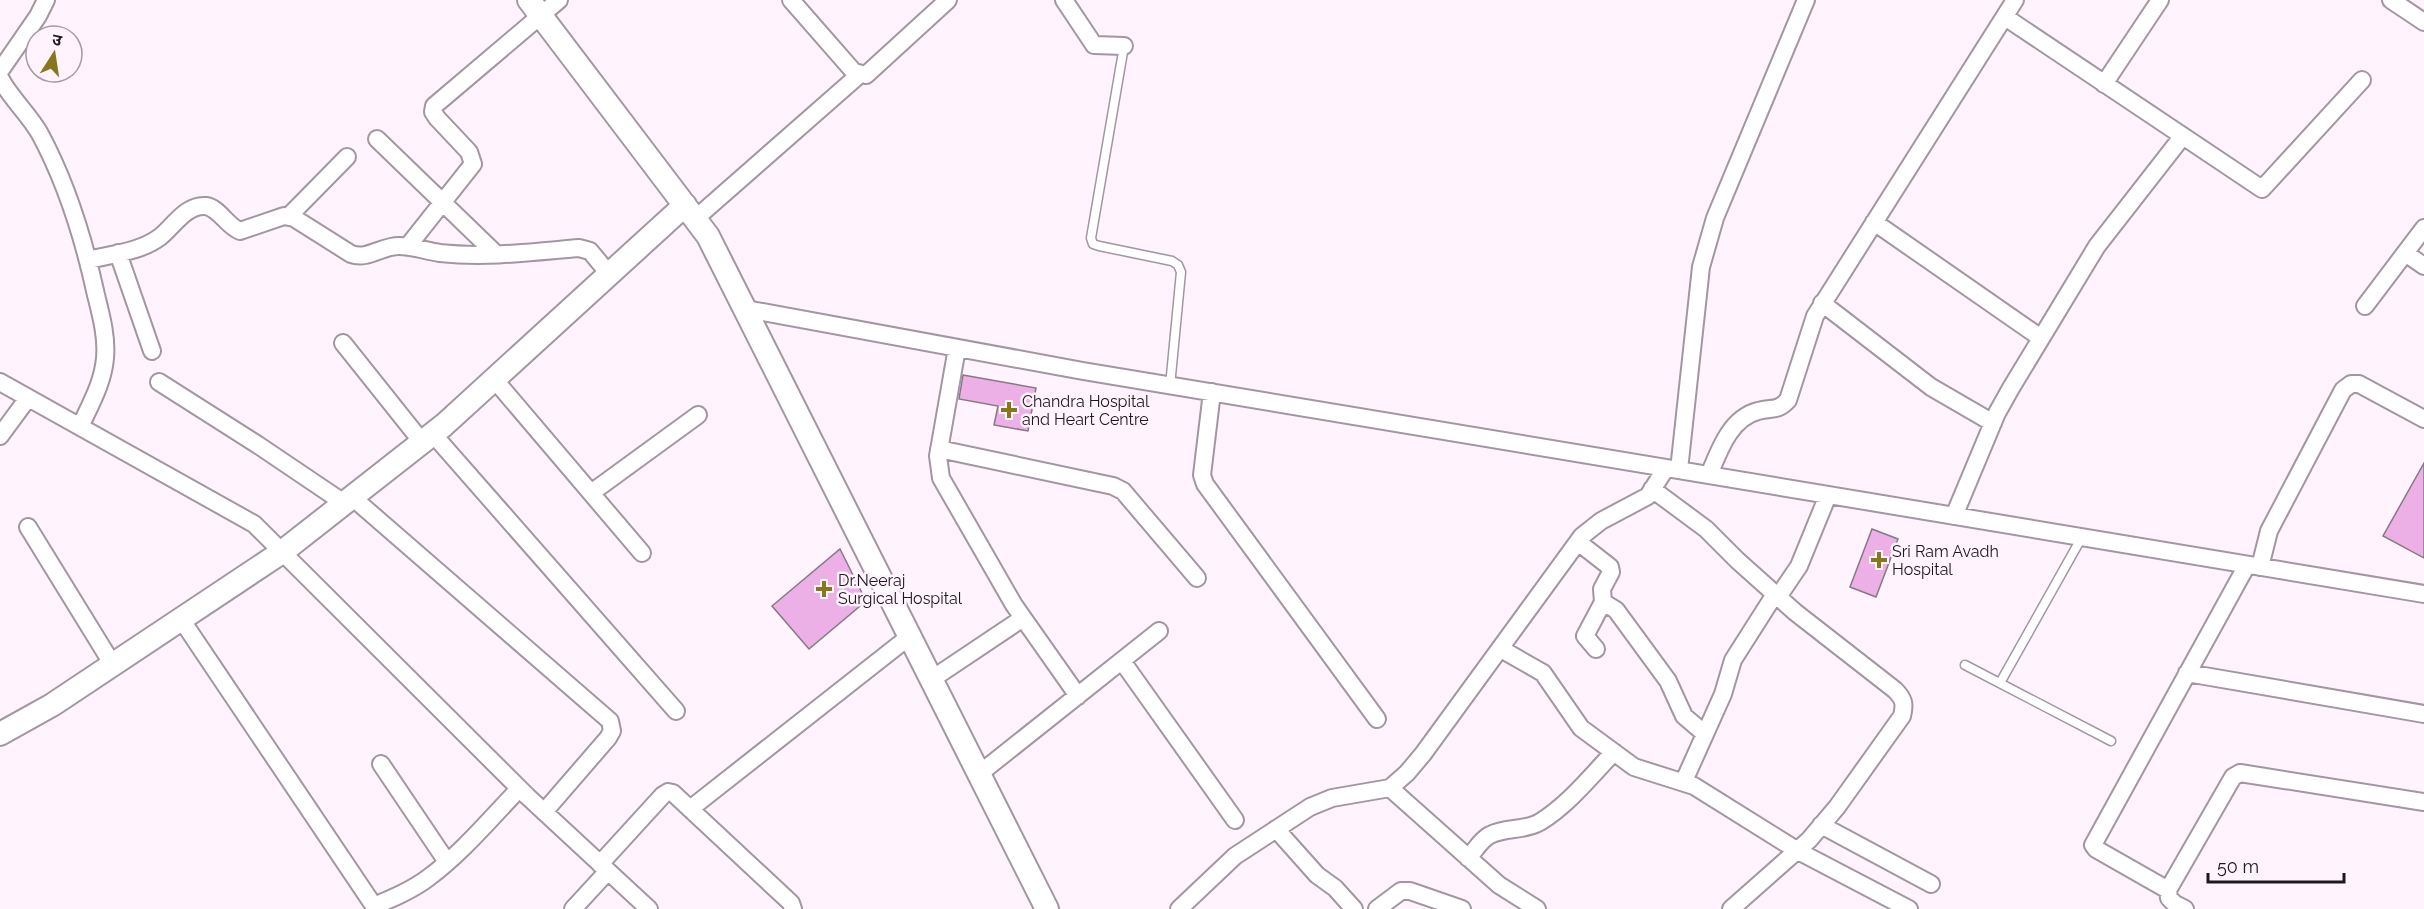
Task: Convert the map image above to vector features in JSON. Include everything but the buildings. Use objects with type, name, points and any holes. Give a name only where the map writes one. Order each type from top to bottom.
[{"type":"main road","points":[[535,8],[708,236],[1047,909]]},
{"type":"main road","points":[[0,734],[52,705],[282,552],[427,438],[609,274],[690,212]]},
{"type":"street","points":[[46,0],[1,80],[9,95],[39,134],[61,179],[88,257],[104,328],[106,357],[103,375],[80,427]]},
{"type":"street","points":[[408,246],[469,171],[473,159],[436,118],[433,112],[434,106],[535,8],[559,0]]},
{"type":"street","points":[[791,0],[859,75],[866,75],[948,0]]},
{"type":"street","points":[[1064,0],[1094,45],[1124,46]]},
{"type":"street","points":[[1179,909],[1235,856],[1321,801],[1390,788],[1407,773],[1578,542],[1590,529],[1643,499],[1672,469],[1701,267],[1707,243],[1715,218],[1806,0]]},
{"type":"street","points":[[1709,475],[1723,443],[1743,418],[1757,411],[1777,409],[1788,400],[1815,316],[1822,303],[2015,0]]},
{"type":"street","points":[[2104,84],[2160,0]]},
{"type":"street","points":[[2391,0],[2424,22]]},
{"type":"street","points":[[2005,17],[2262,189],[2362,80]]},
{"type":"street","points":[[690,212],[859,75]]},
{"type":"street","points":[[1954,516],[1993,423],[2041,338],[2097,246],[2182,137]]},
{"type":"street","points":[[377,139],[496,255]]},
{"type":"street","points":[[88,257],[142,247],[159,238],[192,208],[202,206],[212,208],[240,231],[289,216],[347,157]]},
{"type":"street","points":[[289,216],[359,257],[388,247],[408,246],[439,252],[496,255],[586,249],[609,274]]},
{"type":"street","points":[[1874,222],[2041,338]]},
{"type":"street","points":[[2365,306],[2424,228]]},
{"type":"street","points":[[118,253],[152,351]]},
{"type":"street","points":[[2405,253],[2424,266]]},
{"type":"street","points":[[1822,303],[1931,387],[1993,423]]},
{"type":"street","points":[[746,309],[1170,386],[2424,594]]},
{"type":"street","points":[[342,343],[676,711]]},
{"type":"street","points":[[957,348],[939,449],[938,466],[941,478],[1014,605],[1078,696]]},
{"type":"street","points":[[494,379],[642,553]]},
{"type":"street","points":[[0,382],[254,524],[519,789],[649,909]]},
{"type":"street","points":[[159,382],[348,500],[610,721],[612,730],[608,738],[544,812]]},
{"type":"street","points":[[2168,890],[2096,849],[2093,845],[2187,674],[2254,566],[2269,531],[2343,390],[2351,384],[2359,384],[2424,419]]},
{"type":"street","points":[[1212,392],[1202,475],[1205,484],[1377,719]]},
{"type":"street","points":[[0,436],[28,398]]},
{"type":"street","points":[[591,493],[698,415]]},
{"type":"street","points":[[939,449],[1113,486],[1123,491],[1197,578]]},
{"type":"street","points":[[1652,489],[1706,529],[1776,596],[1903,698],[1902,716],[1838,807],[1798,851],[1731,909]]},
{"type":"street","points":[[1684,781],[1723,694],[1733,660],[1798,566],[1828,495]]},
{"type":"street","points":[[28,527],[113,665]]},
{"type":"street","points":[[1578,542],[1610,567],[1611,572],[1602,589],[1603,602],[1585,636],[1596,649]]},
{"type":"street","points":[[1603,602],[1616,610],[1668,681],[1684,716],[1705,734]]},
{"type":"street","points":[[932,679],[1023,618]]},
{"type":"street","points":[[182,619],[375,908],[415,887],[447,862],[519,789]]},
{"type":"street","points":[[980,774],[1159,632]]},
{"type":"street","points":[[690,809],[910,636]]},
{"type":"street","points":[[1501,649],[1543,673],[1581,728],[1614,752],[1645,771],[1684,781],[1886,904],[1909,909]]},
{"type":"street","points":[[1122,661],[1235,820]]},
{"type":"street","points":[[2187,674],[2424,714]]},
{"type":"street","points":[[1468,858],[1492,833],[1513,831],[1539,823],[1563,804],[1614,752]]},
{"type":"street","points":[[381,764],[447,862]]},
{"type":"street","points":[[2185,909],[2169,898],[2168,890],[2233,777],[2240,773],[2424,802]]},
{"type":"street","points":[[1390,788],[1498,885],[1513,903],[1537,909]]},
{"type":"street","points":[[573,909],[663,795],[668,792],[673,793],[791,903],[793,909]]},
{"type":"street","points":[[1821,825],[1931,884]]},
{"type":"street","points":[[1276,829],[1317,875],[1335,888],[1354,909]]},
{"type":"street","points":[[1377,909],[1401,891],[1410,891],[1462,909]]},
{"type":"lane","points":[[1124,46],[1091,238],[1093,243],[1099,246],[1172,261],[1178,265],[1181,272],[1170,386]]},
{"type":"lane","points":[[2000,683],[2082,537]]},
{"type":"lane","points":[[1965,665],[2111,741]]},
{"type":"place","name":"Chandra Hospital and Heart Centre","points":[[1009,410]]},
{"type":"place","name":"Sri Ram Avadh Hospital","points":[[1879,560]]},
{"type":"place","name":"Dr.Neeraj Surgical Hospital","points":[[824,589]]}]
